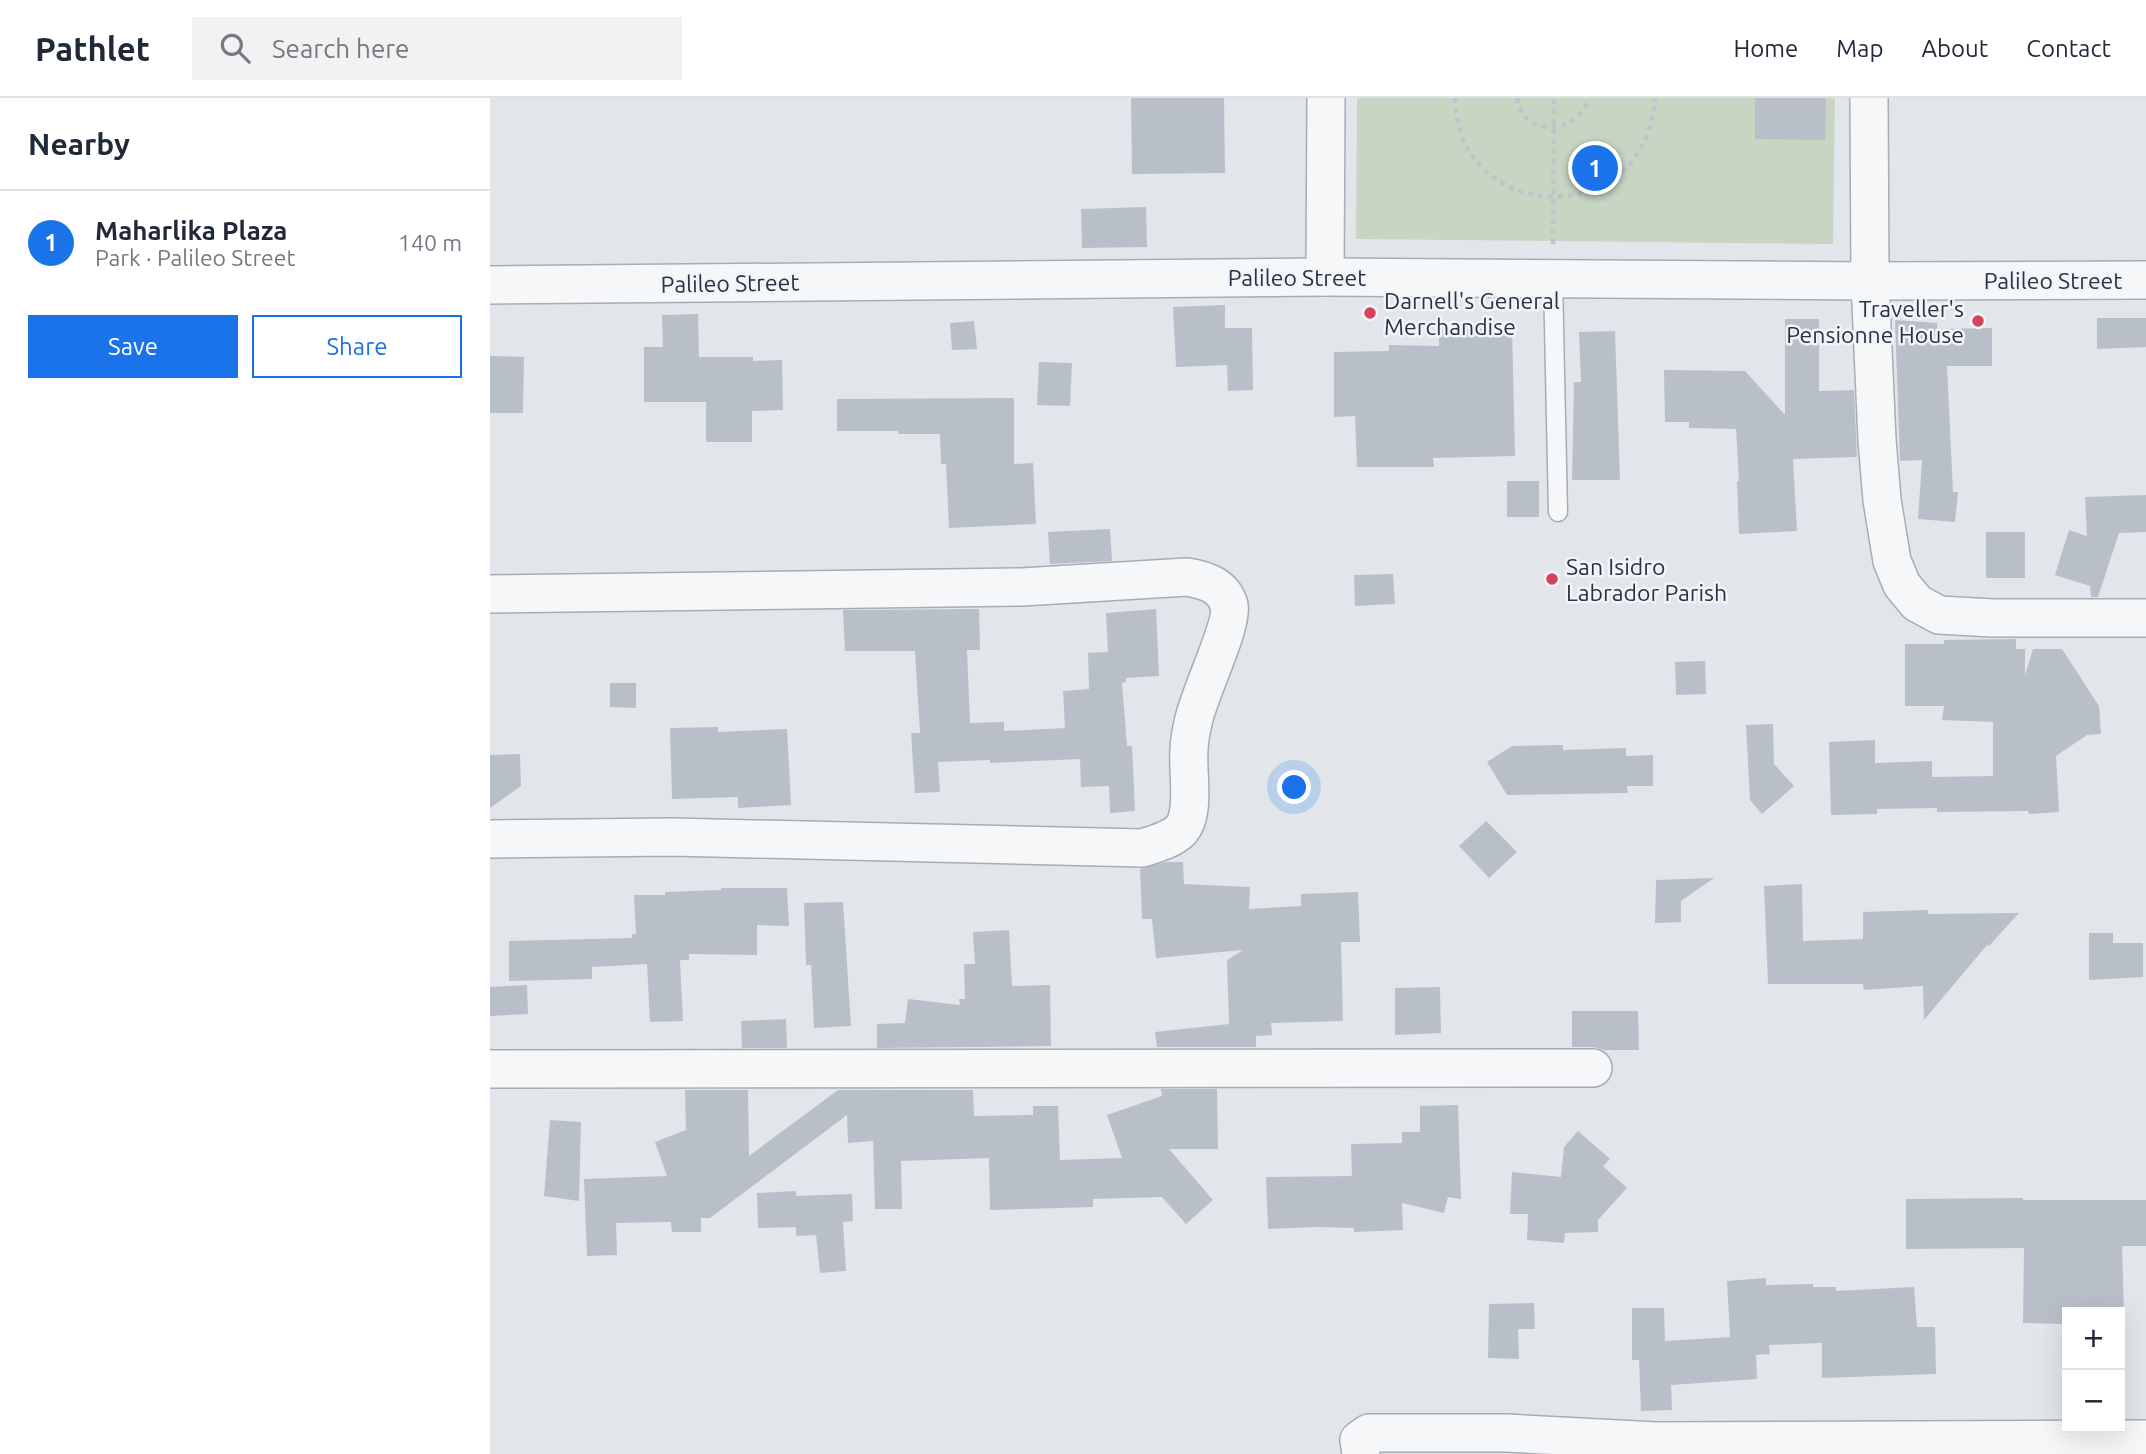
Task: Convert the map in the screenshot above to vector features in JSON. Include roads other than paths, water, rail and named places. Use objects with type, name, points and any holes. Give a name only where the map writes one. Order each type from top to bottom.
[{"type":"street","points":[[1325,276],[1326,98]]},
{"type":"street","points":[[1869,98],[1870,281],[1877,440],[1882,500],[1892,561],[1902,585],[1917,603],[1939,615],[1993,618],[2146,618]]},
{"type":"street","name":"Palileo Street","points":[[490,285],[1325,276],[1870,281],[2146,279]]},
{"type":"street","points":[[490,594],[1023,587],[1187,578],[1214,584],[1224,594],[1230,608],[1195,711],[1188,751],[1188,813],[1182,829],[1165,840],[1142,848],[673,837],[490,839]]},
{"type":"street","points":[[490,1069],[1593,1068]]},
{"type":"street","points":[[1360,1454],[1359,1440],[1369,1433],[1507,1433],[1656,1441],[2146,1439]]},
{"type":"lane","points":[[1553,279],[1558,512]]},
{"type":"place","name":"Maharlika Plaza","points":[[1595,168]]},
{"type":"place","name":"Darnell's General Merchandise","points":[[1370,313]]},
{"type":"place","name":"Traveller's Pensionne House","points":[[1978,321]]},
{"type":"place","name":"San Isidro Labrador Parish","points":[[1552,579]]}]
